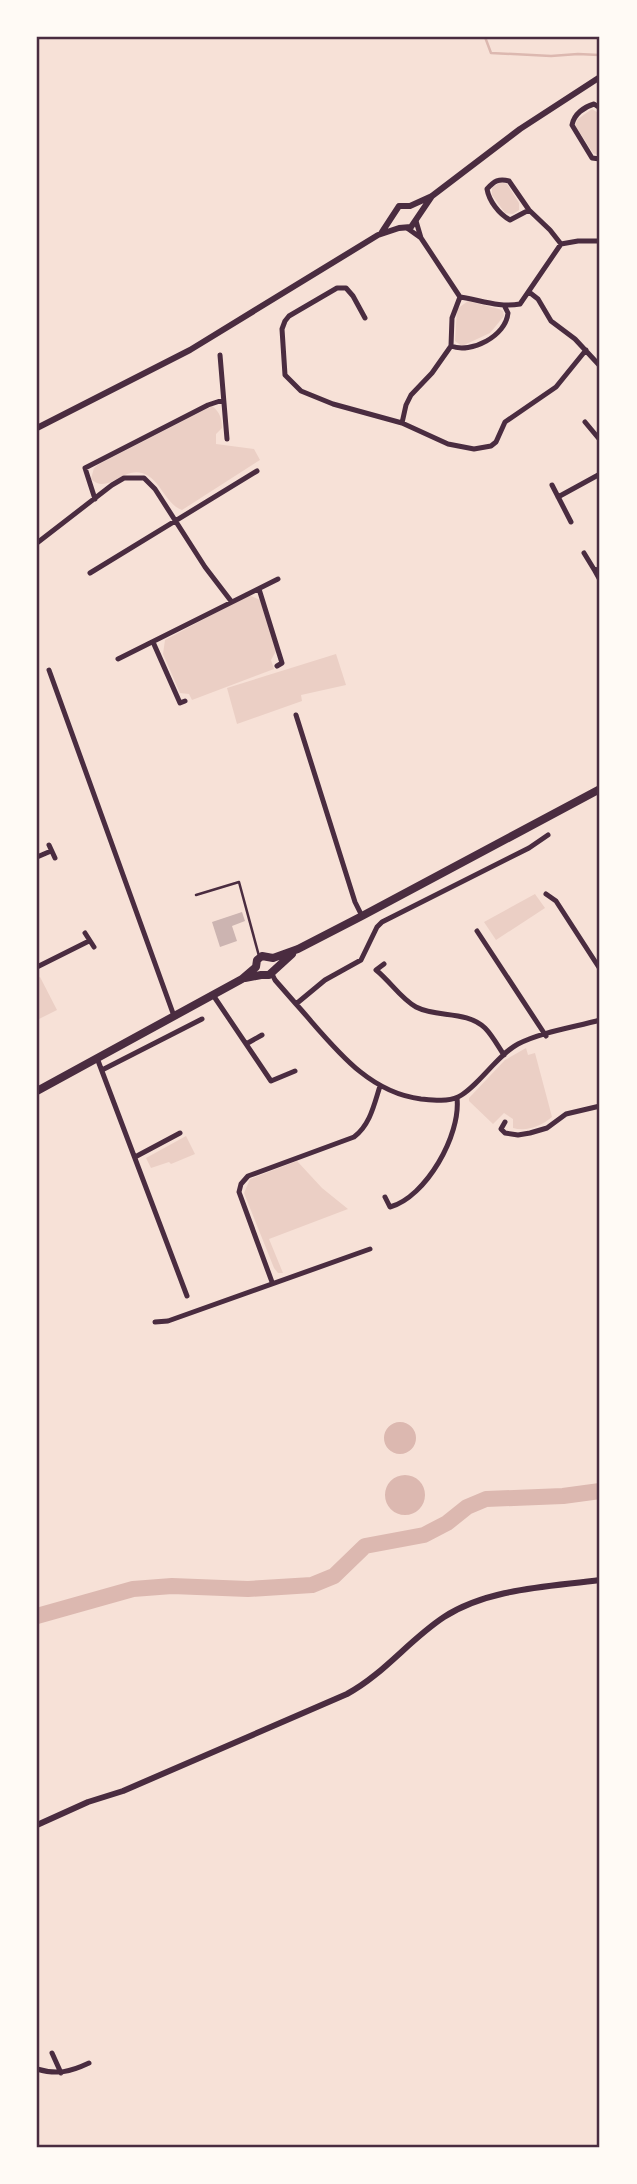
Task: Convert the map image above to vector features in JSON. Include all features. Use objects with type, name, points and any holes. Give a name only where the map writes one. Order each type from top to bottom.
[{"type":"main road","points":[[258,971],[259,958],[266,955],[273,958],[298,948],[599,791]]},
{"type":"main road","points":[[258,971],[266,976],[298,948]]},
{"type":"main road","points":[[273,958],[274,971]]},
{"type":"main road","points":[[37,1091],[258,971]]},
{"type":"street","points":[[378,235],[393,218],[396,208],[410,206],[432,196],[520,129],[600,77]]},
{"type":"street","points":[[600,108],[594,104],[578,112],[572,125],[592,158],[600,159]]},
{"type":"street","points":[[529,210],[510,220],[501,215],[487,188],[494,181],[509,181],[529,210],[561,244]]},
{"type":"street","points":[[37,428],[190,350],[378,235],[403,228],[416,219],[432,196]]},
{"type":"street","points":[[410,206],[421,238],[460,297],[489,301],[505,307],[520,304],[561,244],[600,241]]},
{"type":"street","points":[[393,218],[403,228],[421,238]]},
{"type":"street","points":[[365,318],[346,288],[337,288],[289,316],[282,329],[285,375],[300,391],[333,404],[401,424],[448,444],[474,449],[491,446],[496,442],[505,422],[556,387],[586,350]]},
{"type":"street","points":[[529,292],[538,299],[551,321],[586,350],[600,366]]},
{"type":"street","points":[[401,424],[411,395],[432,373],[451,346],[452,318],[460,297]]},
{"type":"street","points":[[451,346],[466,349],[485,342],[505,324],[508,313],[505,307]]},
{"type":"street","points":[[220,355],[227,439]]},
{"type":"street","points":[[96,499],[85,468],[208,405],[223,400]]},
{"type":"street","points":[[585,422],[600,438]]},
{"type":"street","points":[[90,573],[257,471]]},
{"type":"street","points":[[558,497],[600,474]]},
{"type":"street","points":[[37,543],[124,478],[144,478],[155,489],[205,567],[231,601]]},
{"type":"street","points":[[552,485],[571,522]]},
{"type":"street","points":[[584,552],[598,570],[600,580]]},
{"type":"street","points":[[118,659],[278,579]]},
{"type":"street","points":[[259,589],[282,663],[277,666]]},
{"type":"street","points":[[153,642],[180,703],[185,701]]},
{"type":"street","points":[[49,670],[174,1016]]},
{"type":"street","points":[[296,715],[355,902],[362,916]]},
{"type":"street","points":[[296,1004],[325,980],[361,960],[382,922],[529,848],[548,835]]},
{"type":"street","points":[[37,857],[50,848],[55,858]]},
{"type":"street","points":[[546,894],[556,901],[600,969]]},
{"type":"street","points":[[477,931],[546,1036]]},
{"type":"street","points":[[37,967],[91,944],[85,933]]},
{"type":"street","points":[[384,964],[376,970],[409,1002],[428,1012],[464,1016],[483,1026],[504,1055]]},
{"type":"street","points":[[274,971],[296,1004],[356,1070],[380,1086],[408,1097],[438,1100],[457,1098],[517,1045],[600,1020]]},
{"type":"street","points":[[213,995],[271,1081],[295,1071]]},
{"type":"street","points":[[102,1070],[202,1019]]},
{"type":"street","points":[[246,1044],[262,1035]]},
{"type":"street","points":[[97,1058],[187,1296]]},
{"type":"street","points":[[272,1282],[239,1192],[241,1184],[248,1176],[354,1137],[368,1120],[380,1086]]},
{"type":"street","points":[[385,1197],[390,1207],[403,1203],[417,1192],[439,1161],[449,1141],[457,1115],[457,1098]]},
{"type":"street","points":[[505,1122],[501,1129],[506,1133],[519,1135],[547,1128],[566,1115],[600,1106]]},
{"type":"street","points":[[135,1157],[180,1133]]},
{"type":"street","points":[[155,1322],[168,1321],[370,1249]]},
{"type":"street","points":[[37,1825],[88,1802],[123,1791],[347,1694],[372,1679],[446,1616],[468,1605],[519,1592],[600,1580]]},
{"type":"street","points":[[52,2053],[61,2073]]},
{"type":"street","points":[[37,2069],[68,2073],[89,2063]]},
{"type":"lane","points":[[195,895],[239,882],[259,958]]},
{"type":"shaded area","points":[[592,109],[600,114],[600,156],[593,153],[575,125],[578,119]]},
{"type":"shaded area","points":[[500,182],[507,184],[519,203],[519,210],[513,214],[505,213],[492,195],[492,188]]},
{"type":"shaded area","points":[[468,301],[499,309],[504,316],[490,333],[462,346],[455,341],[457,309]]},
{"type":"shaded area","points":[[212,406],[219,413],[222,425],[216,434],[216,444],[254,449],[260,460],[182,510],[171,502],[154,480],[142,473],[135,472],[103,484],[91,479],[94,468],[99,464]]},
{"type":"shaded area","points":[[249,595],[260,600],[276,651],[271,660],[274,669],[192,700],[189,694],[180,693],[163,654],[165,640]]},
{"type":"shaded area","points":[[336,654],[346,685],[301,695],[302,701],[237,724],[227,688]]},
{"type":"shaded area","points":[[535,894],[545,908],[496,940],[484,922]]},
{"type":"shaded area","points":[[40,977],[57,1010],[37,1020],[37,978]]},
{"type":"shaded area","points":[[526,1048],[528,1055],[535,1053],[552,1117],[534,1127],[518,1129],[513,1128],[513,1119],[504,1113],[493,1124],[469,1098],[505,1060]]},
{"type":"shaded area","points":[[186,1136],[195,1154],[171,1164],[169,1162],[151,1168],[146,1158]]},
{"type":"shaded area","points":[[297,1161],[322,1188],[348,1209],[269,1239],[283,1273],[278,1273],[244,1193],[250,1179]]},
{"type":"shaded area","points":[[400,1422],[411,1427],[416,1438],[411,1449],[400,1454],[389,1449],[384,1438],[389,1427]]},
{"type":"shaded area","points":[[405,1475],[419,1481],[425,1495],[419,1509],[405,1515],[391,1509],[385,1495],[391,1481]]},
{"type":"building","points":[[242,912],[245,921],[232,926],[237,941],[220,947],[212,922]]},
{"type":"waterway","points":[[485,37],[491,53],[599,55]]},
{"type":"waterway","points":[[37,1616],[133,1589],[172,1586],[248,1589],[312,1585],[334,1576],[365,1546],[424,1535],[447,1523],[467,1507],[486,1499],[563,1496],[600,1491]]}]
